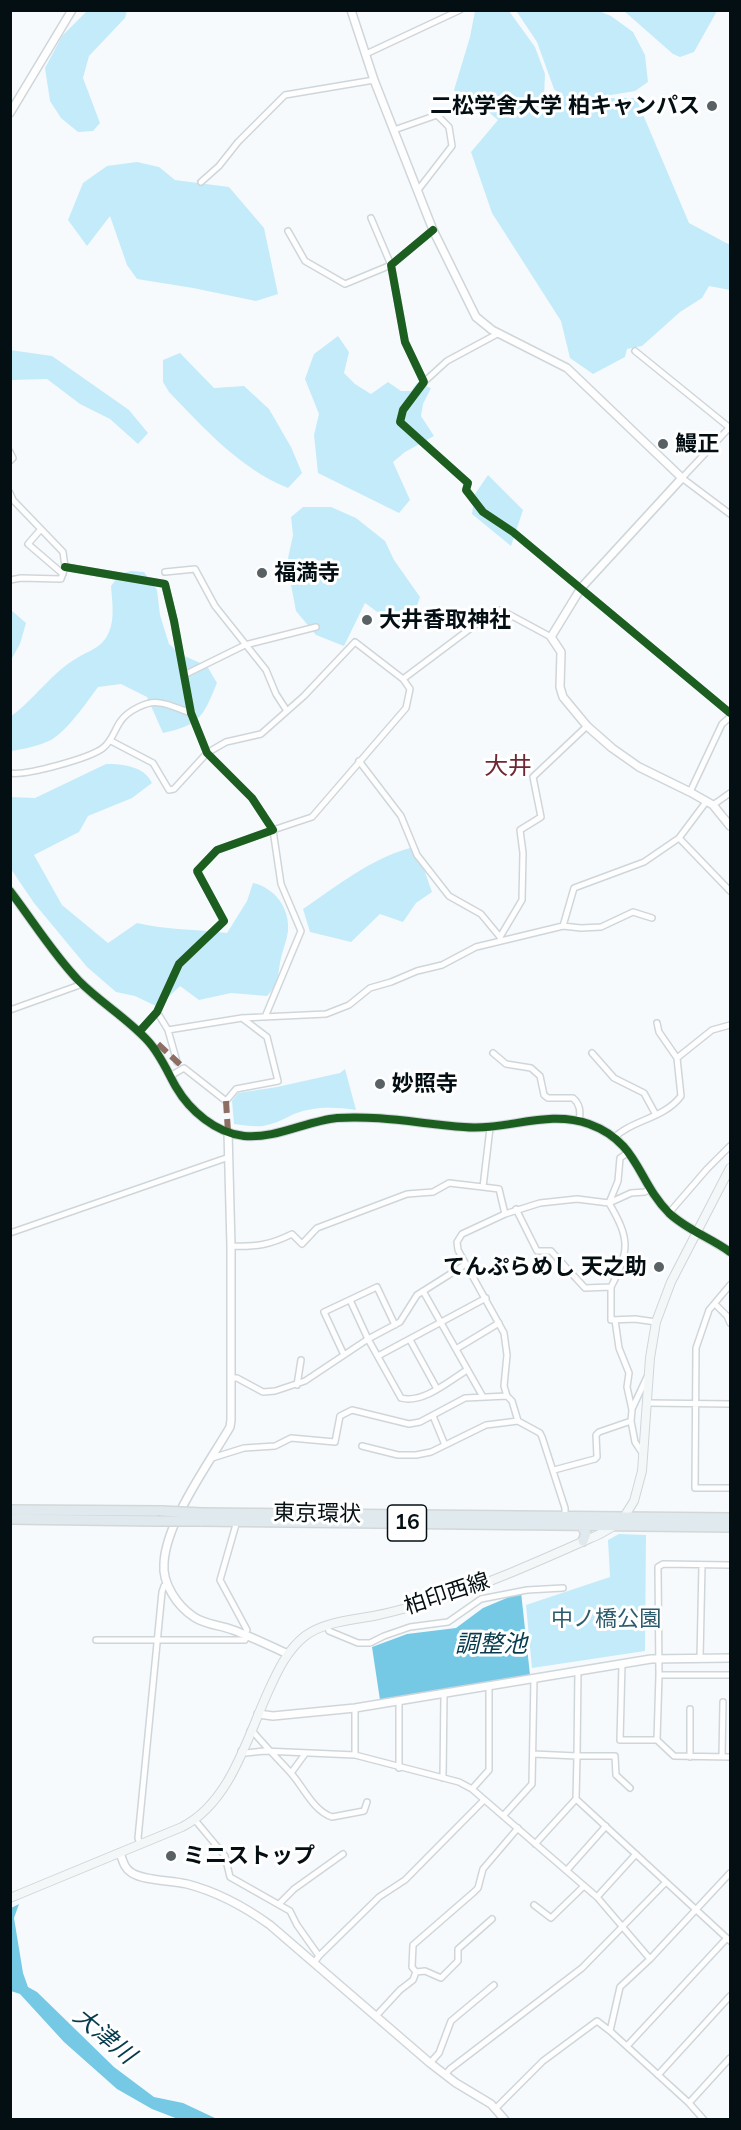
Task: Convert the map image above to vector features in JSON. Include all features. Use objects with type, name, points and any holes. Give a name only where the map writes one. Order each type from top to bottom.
[{"type":"highway","name":"東京環状","points":[[10,1510],[162,1511],[237,1521],[730,1527]]},
{"type":"highway","name":"東京環状","points":[[10,1519],[157,1521],[201,1517],[565,1516],[730,1518]]},
{"type":"highway","points":[[581,1526],[586,1533],[583,1541]]},
{"type":"main road","name":"柏印西線","points":[[10,1898],[195,1820],[209,1808],[221,1792],[280,1666],[304,1637],[327,1626],[388,1613],[460,1592],[583,1541],[615,1526],[624,1517],[631,1509],[638,1492],[656,1322],[665,1295],[730,1168]]},
{"type":"street","points":[[10,113],[72,10]]},
{"type":"street","points":[[351,10],[374,80],[433,230],[476,317],[499,333],[567,368],[682,478],[730,514]]},
{"type":"street","points":[[366,54],[460,10]]},
{"type":"street","points":[[201,182],[219,166],[238,142],[285,95],[374,80]]},
{"type":"street","points":[[394,130],[437,115],[448,127],[452,146],[418,190]]},
{"type":"street","points":[[371,218],[391,265],[405,342],[424,382]]},
{"type":"street","points":[[288,231],[305,261],[345,284],[391,265],[433,230]]},
{"type":"street","points":[[499,333],[447,361],[424,382],[403,410],[400,422],[468,483],[466,490],[483,512],[513,532],[730,715],[722,724],[690,792]]},
{"type":"street","points":[[551,637],[581,588],[730,427],[635,351]]},
{"type":"street","points":[[10,453],[13,458],[10,461]]},
{"type":"street","points":[[10,493],[12,500],[63,552],[65,567],[61,579],[10,580]]},
{"type":"street","points":[[41,529],[28,544],[63,574]]},
{"type":"street","points":[[65,567],[165,584],[191,713],[207,753],[252,798],[273,830],[281,885],[301,931],[265,1017]]},
{"type":"street","points":[[165,572],[195,569],[215,606],[266,670],[276,694],[287,711]]},
{"type":"street","points":[[403,679],[495,610],[501,610],[551,637],[561,652],[560,687],[563,697],[587,726],[639,767],[709,804],[730,826]]},
{"type":"street","points":[[184,675],[245,645],[316,627]]},
{"type":"street","points":[[111,741],[153,763],[170,790],[174,789],[207,753],[226,742],[261,734],[355,642],[403,679],[410,689],[406,708],[312,817],[217,850],[197,872],[224,921],[179,964],[157,1012],[139,1032]]},
{"type":"street","points":[[10,773],[18,775],[49,768],[101,750],[111,741],[122,720],[138,707],[158,702],[191,713]]},
{"type":"street","points":[[501,939],[522,900],[523,854],[520,830],[541,817],[533,777],[587,726]]},
{"type":"street","points":[[359,761],[401,816],[417,855],[449,896],[481,914],[501,939]]},
{"type":"street","points":[[563,926],[574,888],[644,862],[679,838],[709,804],[730,793]]},
{"type":"street","points":[[679,838],[730,891]]},
{"type":"street","points":[[10,891],[67,967],[139,1032],[158,1054],[187,1103],[204,1118],[228,1132],[259,1136],[318,1121],[352,1117],[490,1128],[552,1118],[579,1121],[596,1127],[614,1138],[629,1152],[650,1188],[669,1213],[730,1252]]},
{"type":"street","points":[[168,1030],[242,1018],[326,1014],[348,1005],[370,988],[392,982],[417,971],[442,965],[476,948],[501,939],[563,926],[601,927],[633,912],[652,918]]},
{"type":"street","points":[[10,1010],[77,986],[81,982]]},
{"type":"street","points":[[157,1012],[168,1030],[177,1062]]},
{"type":"street","points":[[170,1076],[184,1068],[226,1101],[236,1089],[278,1081],[267,1037],[242,1018]]},
{"type":"street","points":[[614,1138],[619,1132],[675,1105],[681,1096],[677,1058],[659,1032],[657,1023]]},
{"type":"street","points":[[677,1058],[712,1030],[730,1025]]},
{"type":"street","points":[[493,1053],[506,1064],[531,1068],[540,1076],[544,1095],[549,1098],[573,1098],[578,1103],[579,1121]]},
{"type":"street","points":[[592,1053],[614,1078],[644,1093],[656,1115]]},
{"type":"street","points":[[483,1187],[490,1128]]},
{"type":"street","points":[[228,1132],[232,1378],[230,1427],[189,1497],[172,1532],[164,1564],[168,1584],[178,1602],[192,1616],[246,1635],[288,1654]]},
{"type":"street","points":[[669,1213],[730,1146]]},
{"type":"street","points":[[609,1203],[618,1181],[620,1158],[629,1152]]},
{"type":"street","points":[[10,1233],[229,1157]]},
{"type":"street","points":[[231,1246],[258,1247],[292,1234],[302,1244],[317,1228],[407,1194],[433,1192],[449,1183],[499,1190],[505,1214]]},
{"type":"street","points":[[518,1421],[512,1401],[507,1396],[504,1380],[507,1355],[504,1333],[466,1264],[457,1245],[458,1237],[516,1209],[561,1200],[609,1203],[631,1193],[645,1192],[650,1188]]},
{"type":"street","points":[[609,1203],[624,1230],[625,1251],[622,1266],[611,1287],[611,1320],[635,1319],[656,1322]]},
{"type":"street","points":[[516,1209],[537,1251],[551,1251],[585,1288],[611,1287]]},
{"type":"street","points":[[232,1378],[237,1378],[263,1392],[297,1385],[368,1339],[400,1322],[417,1295],[466,1264]]},
{"type":"street","points":[[730,1285],[709,1310],[696,1348],[694,1488],[730,1488]]},
{"type":"street","points":[[344,1355],[324,1312],[377,1287],[395,1325]]},
{"type":"street","points":[[423,1291],[483,1397]]},
{"type":"street","points":[[378,1356],[486,1298]]},
{"type":"street","points":[[351,1300],[368,1339],[401,1398],[422,1397],[467,1370]]},
{"type":"street","points":[[715,1304],[727,1316],[730,1323]]},
{"type":"street","points":[[615,1320],[619,1348],[629,1373],[627,1387],[635,1442],[643,1454]]},
{"type":"street","points":[[456,1348],[499,1323]]},
{"type":"street","points":[[410,1340],[436,1389]]},
{"type":"street","points":[[297,1385],[301,1360]]},
{"type":"street","points":[[632,1410],[649,1373]]},
{"type":"street","points":[[212,1458],[244,1448],[275,1446],[291,1438],[335,1442],[340,1416],[352,1410],[408,1424],[420,1422],[465,1398],[507,1396]]},
{"type":"street","points":[[647,1403],[730,1404]]},
{"type":"street","points":[[433,1416],[445,1445]]},
{"type":"street","points":[[362,1446],[404,1455],[431,1452],[486,1425],[518,1421],[540,1433],[554,1470],[565,1508],[565,1516]]},
{"type":"street","points":[[554,1470],[595,1459],[597,1457],[596,1436],[599,1432],[631,1421]]},
{"type":"street","points":[[96,1640],[245,1640],[246,1630],[220,1580],[237,1521]]},
{"type":"street","points":[[657,1740],[658,1567],[663,1564],[730,1565]]},
{"type":"street","points":[[700,1658],[702,1565]]},
{"type":"street","points":[[140,1844],[138,1838],[162,1592],[164,1586],[168,1584]]},
{"type":"street","points":[[327,1626],[329,1631],[358,1644],[370,1643],[399,1630],[448,1622],[481,1599],[527,1590],[563,1588]]},
{"type":"street","points":[[258,1714],[268,1716],[355,1708],[658,1658],[730,1658]]},
{"type":"street","points":[[622,1664],[620,1740],[657,1740],[674,1756],[730,1757]]},
{"type":"street","points":[[535,1844],[576,1798],[578,1670]]},
{"type":"street","points":[[659,1675],[730,1675]]},
{"type":"street","points":[[503,1816],[532,1784],[534,1678]]},
{"type":"street","points":[[472,1789],[489,1770],[489,1686]]},
{"type":"street","points":[[443,1778],[444,1694]]},
{"type":"street","points":[[399,1701],[399,1768]]},
{"type":"street","points":[[722,1757],[723,1702]]},
{"type":"street","points":[[355,1708],[355,1755]]},
{"type":"street","points":[[690,1709],[690,1757]]},
{"type":"street","points":[[250,1731],[291,1773],[327,1815],[332,1817],[364,1811],[367,1802]]},
{"type":"street","points":[[241,1751],[246,1753],[355,1755],[459,1782],[472,1789],[567,1870],[597,1898],[650,1959]]},
{"type":"street","points":[[291,1773],[305,1754]]},
{"type":"street","points":[[533,1754],[615,1756],[616,1775],[630,1788]]},
{"type":"street","points":[[576,1798],[729,1939],[627,2046]]},
{"type":"street","points":[[314,1963],[379,1897],[405,1880],[484,1800]]},
{"type":"street","points":[[195,1820],[225,1856],[230,1877],[290,1911],[319,1956]]},
{"type":"street","points":[[567,1870],[606,1826]]},
{"type":"street","points":[[416,1972],[412,1968],[413,1945],[478,1888],[483,1869],[518,1828]]},
{"type":"street","points":[[120,1853],[127,1869],[136,1875],[186,1884],[239,1904],[270,1925],[430,2063],[496,2108],[506,2120]]},
{"type":"street","points":[[279,1904],[294,1888],[343,1854]]},
{"type":"street","points":[[597,1898],[636,1854]]},
{"type":"street","points":[[610,2031],[620,1987],[650,1959],[730,1873]]},
{"type":"street","points":[[445,2075],[582,1968],[666,1881]]},
{"type":"street","points":[[534,1905],[550,1918],[584,1886]]},
{"type":"street","points":[[416,1972],[425,1971],[441,1978],[458,1961],[458,1949],[492,1919]]},
{"type":"street","points":[[376,2016],[400,1990],[413,1980],[416,1972]]},
{"type":"street","points":[[430,2063],[439,2053],[451,2021],[494,1985]]},
{"type":"street","points":[[658,2075],[730,1996]]},
{"type":"street","points":[[496,2108],[543,2061],[597,2021],[689,2103],[704,2120]]},
{"type":"street","points":[[689,2103],[730,2058]]},
{"type":"green space","points":[[525,10],[599,11],[611,16],[633,32],[645,55],[648,82],[635,91],[593,98],[636,98],[689,223],[730,245],[730,290],[709,286],[702,298],[680,312],[642,346],[627,349],[625,357],[593,374],[570,358],[561,321],[492,213],[471,152],[498,120],[485,109],[465,109],[454,90],[470,37],[475,11],[509,11],[535,47],[545,74],[544,98],[562,98],[554,89],[537,42],[517,12]]},
{"type":"green space","points":[[87,11],[127,11],[125,18],[89,56],[83,78],[100,123],[93,131],[78,132],[61,118],[50,101],[45,68],[62,36]]},
{"type":"green space","points":[[624,11],[717,11],[694,52],[680,57],[673,54]]},
{"type":"green space","points":[[137,162],[159,167],[175,180],[229,187],[264,228],[278,294],[256,301],[137,279],[127,265],[110,216],[87,246],[68,220],[83,183],[107,166]]},
{"type":"green space","points":[[338,336],[349,352],[344,373],[355,384],[371,394],[388,382],[401,391],[411,391],[417,383],[431,388],[423,404],[421,416],[434,436],[405,452],[393,462],[410,500],[399,513],[318,473],[314,435],[319,414],[305,379],[314,354]]},
{"type":"green space","points":[[10,350],[52,356],[129,410],[148,433],[138,444],[110,419],[80,404],[47,379],[11,380]]},
{"type":"green space","points":[[180,353],[214,388],[244,386],[269,409],[291,447],[302,473],[288,488],[270,480],[238,459],[169,392],[163,382],[163,360]]},
{"type":"green space","points":[[488,475],[523,510],[511,546],[472,514],[475,494]]},
{"type":"green space","points":[[303,507],[331,507],[356,518],[385,541],[394,560],[420,597],[409,630],[387,619],[365,603],[344,646],[316,635],[296,611],[288,558],[293,535],[291,517]]},
{"type":"green space","points":[[131,571],[144,572],[157,590],[160,615],[169,644],[180,654],[207,666],[217,683],[204,712],[193,723],[163,733],[147,697],[121,684],[98,687],[57,736],[42,744],[11,751],[10,717],[59,671],[103,642],[112,621],[111,586],[120,574]]},
{"type":"green space","points":[[11,610],[26,623],[20,644],[11,660]]},
{"type":"green space","points":[[106,764],[138,770],[144,773],[152,783],[132,798],[88,816],[79,832],[34,855],[62,905],[108,943],[137,923],[227,933],[247,901],[253,883],[268,889],[280,900],[288,923],[277,979],[267,996],[231,993],[199,1000],[180,986],[158,1007],[135,996],[116,992],[87,967],[34,903],[11,869],[10,797],[35,798]]},
{"type":"green space","points":[[410,848],[425,872],[432,892],[416,903],[403,922],[380,914],[351,942],[310,932],[303,909],[368,866]]},
{"type":"green space","points":[[345,1069],[356,1110],[317,1108],[302,1111],[263,1126],[234,1124],[232,1101],[238,1093],[340,1073]]},
{"type":"green space","name":"中ノ橋公園","points":[[619,1534],[646,1535],[645,1651],[532,1668],[526,1605],[610,1577],[608,1540]]},
{"type":"water","name":"調整池","points":[[521,1592],[530,1675],[380,1700],[372,1647],[407,1634],[456,1628],[483,1608]]},
{"type":"water","points":[[19,1904],[14,1918],[23,1973],[28,1987],[37,1992],[114,2067],[154,2097],[183,2103],[217,2119],[178,2119],[152,2109],[117,2089],[64,2042],[20,1994],[11,1991],[11,1908]]},
{"type":"marked path","points":[[158,1044],[184,1068]]},
{"type":"marked path","points":[[226,1101],[228,1132]]},
{"type":"cycle path","points":[[433,230],[391,265],[405,342],[424,382],[403,410],[400,422],[468,483],[466,490],[483,512],[513,532],[730,713]]},
{"type":"cycle path","points":[[65,567],[165,584],[191,713],[207,753],[252,798],[273,830],[217,850],[197,871],[224,921],[179,964],[157,1012],[139,1032]]},
{"type":"cycle path","points":[[10,891],[70,971],[140,1033],[160,1057],[182,1096],[196,1112],[214,1126],[234,1134],[256,1136],[325,1120],[353,1117],[464,1127],[495,1126],[543,1119],[574,1120],[589,1124],[618,1141],[636,1163],[658,1201],[669,1213],[730,1252]]},
{"type":"place","name":"二松学舍大学 柏キャンパス","points":[[712,106]]},
{"type":"place","name":"鰻正","points":[[663,444]]},
{"type":"place","name":"福満寺","points":[[262,573]]},
{"type":"place","name":"大井香取神社","points":[[367,620]]},
{"type":"place","name":"妙照寺","points":[[380,1084]]},
{"type":"place","name":"てんぷらめし 天之助","points":[[659,1267]]},
{"type":"place","name":"ミニストップ","points":[[171,1856]]},
{"type":"district","name":"大井","points":[[508,767]]},
{"type":"water label","name":"大津川","points":[[104,2036]]}]
